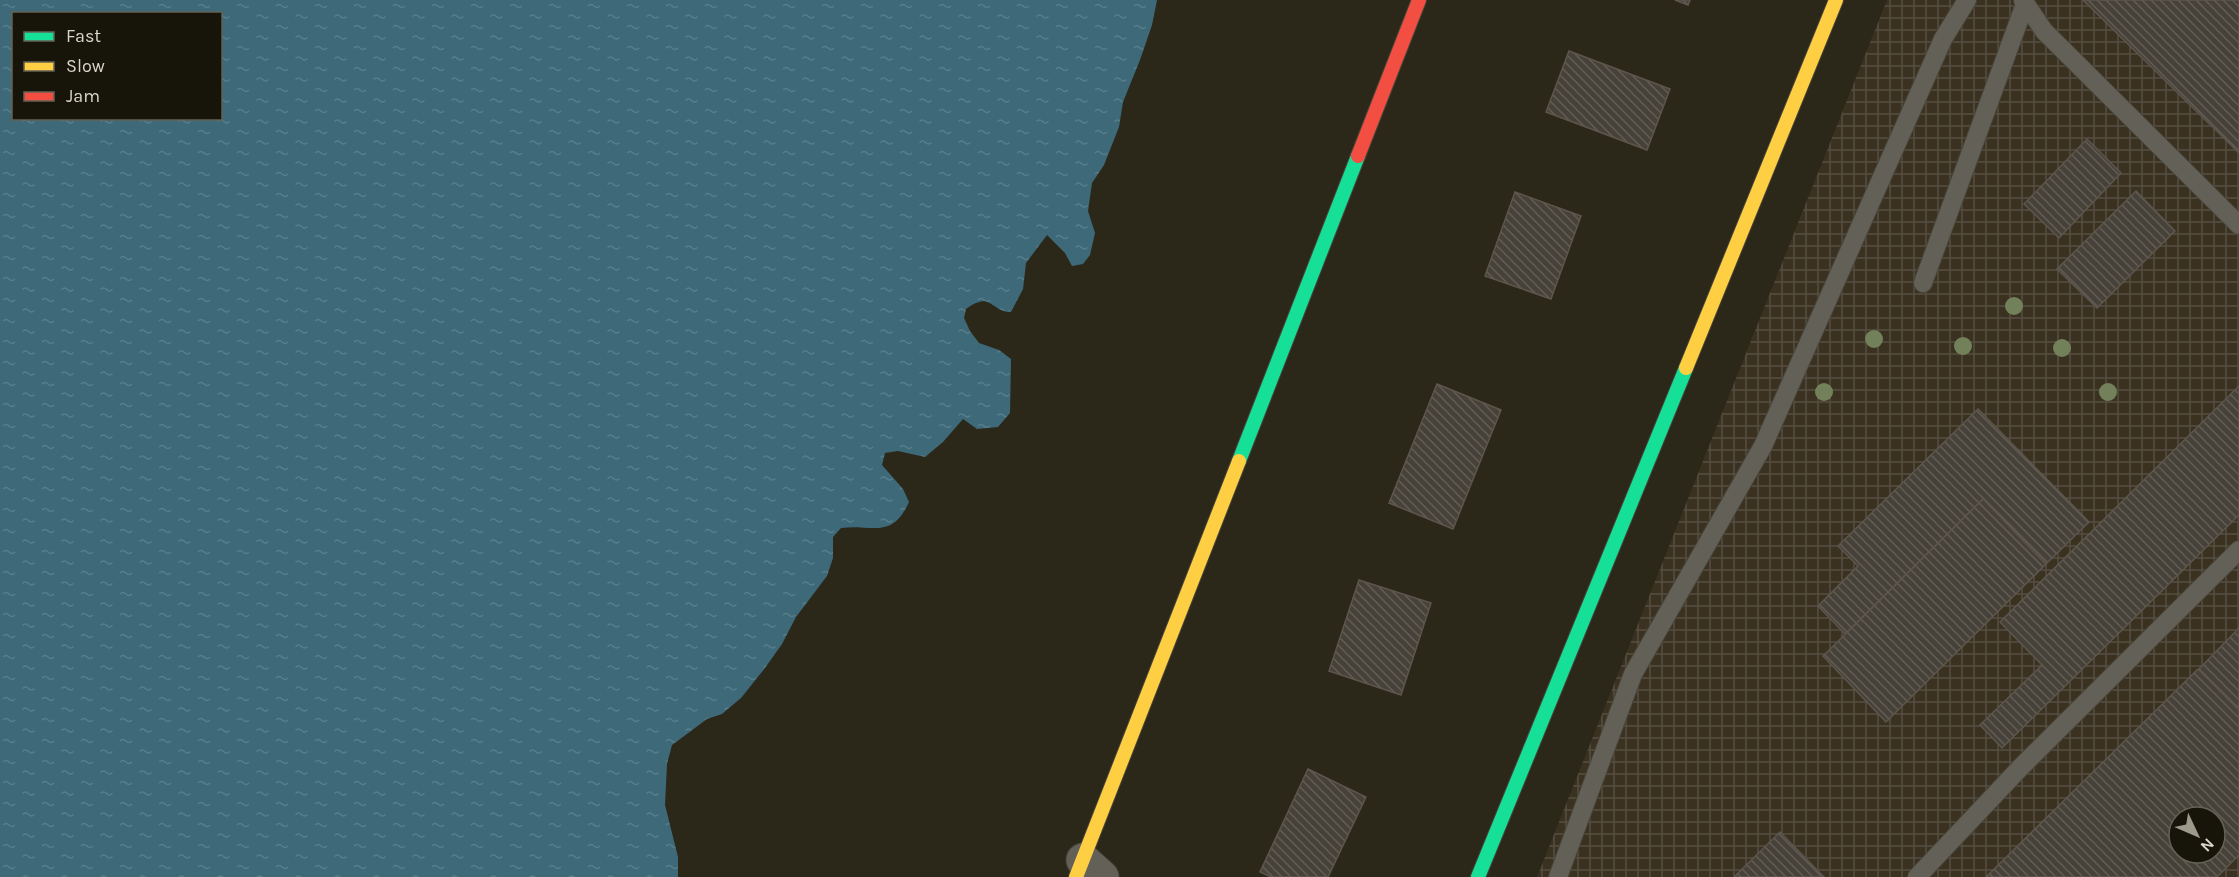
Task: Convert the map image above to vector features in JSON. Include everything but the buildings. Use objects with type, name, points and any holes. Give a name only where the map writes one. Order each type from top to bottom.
[{"type":"street","points":[[1087,871],[1419,0]]},
{"type":"street","points":[[1478,877],[1836,0]]},
{"type":"lane","points":[[1558,877],[1633,674],[1763,446],[1944,39],[1967,0]]},
{"type":"lane","points":[[2024,2],[2044,31],[2239,225]]},
{"type":"lane","points":[[1923,283],[2024,2]]},
{"type":"lane","points":[[1917,877],[2020,768],[2239,550]]},
{"type":"shaded area","points":[[1887,0],[2239,0],[2239,877],[1537,877]]},
{"type":"water","points":[[0,0],[1157,0],[1152,25],[1123,102],[1119,127],[1104,165],[1092,183],[1088,211],[1095,233],[1090,255],[1083,264],[1072,266],[1065,253],[1047,235],[1026,263],[1023,289],[1011,312],[981,301],[966,309],[964,318],[979,343],[999,350],[1011,359],[1010,413],[998,427],[977,429],[963,419],[943,442],[925,457],[898,451],[885,453],[882,465],[903,489],[909,502],[902,514],[896,522],[880,528],[841,528],[833,537],[833,558],[827,576],[796,617],[782,644],[765,668],[741,698],[722,714],[707,719],[672,745],[667,764],[665,805],[678,857],[678,877],[0,877]]},
{"type":"traffic: fast","points":[[1239,461],[1358,156]]},
{"type":"traffic: fast","points":[[1478,877],[1686,368]]},
{"type":"traffic: slow","points":[[1686,368],[1836,0]]},
{"type":"traffic: slow","points":[[1076,877],[1239,461]]},
{"type":"traffic: jam","points":[[1358,156],[1419,0]]}]
